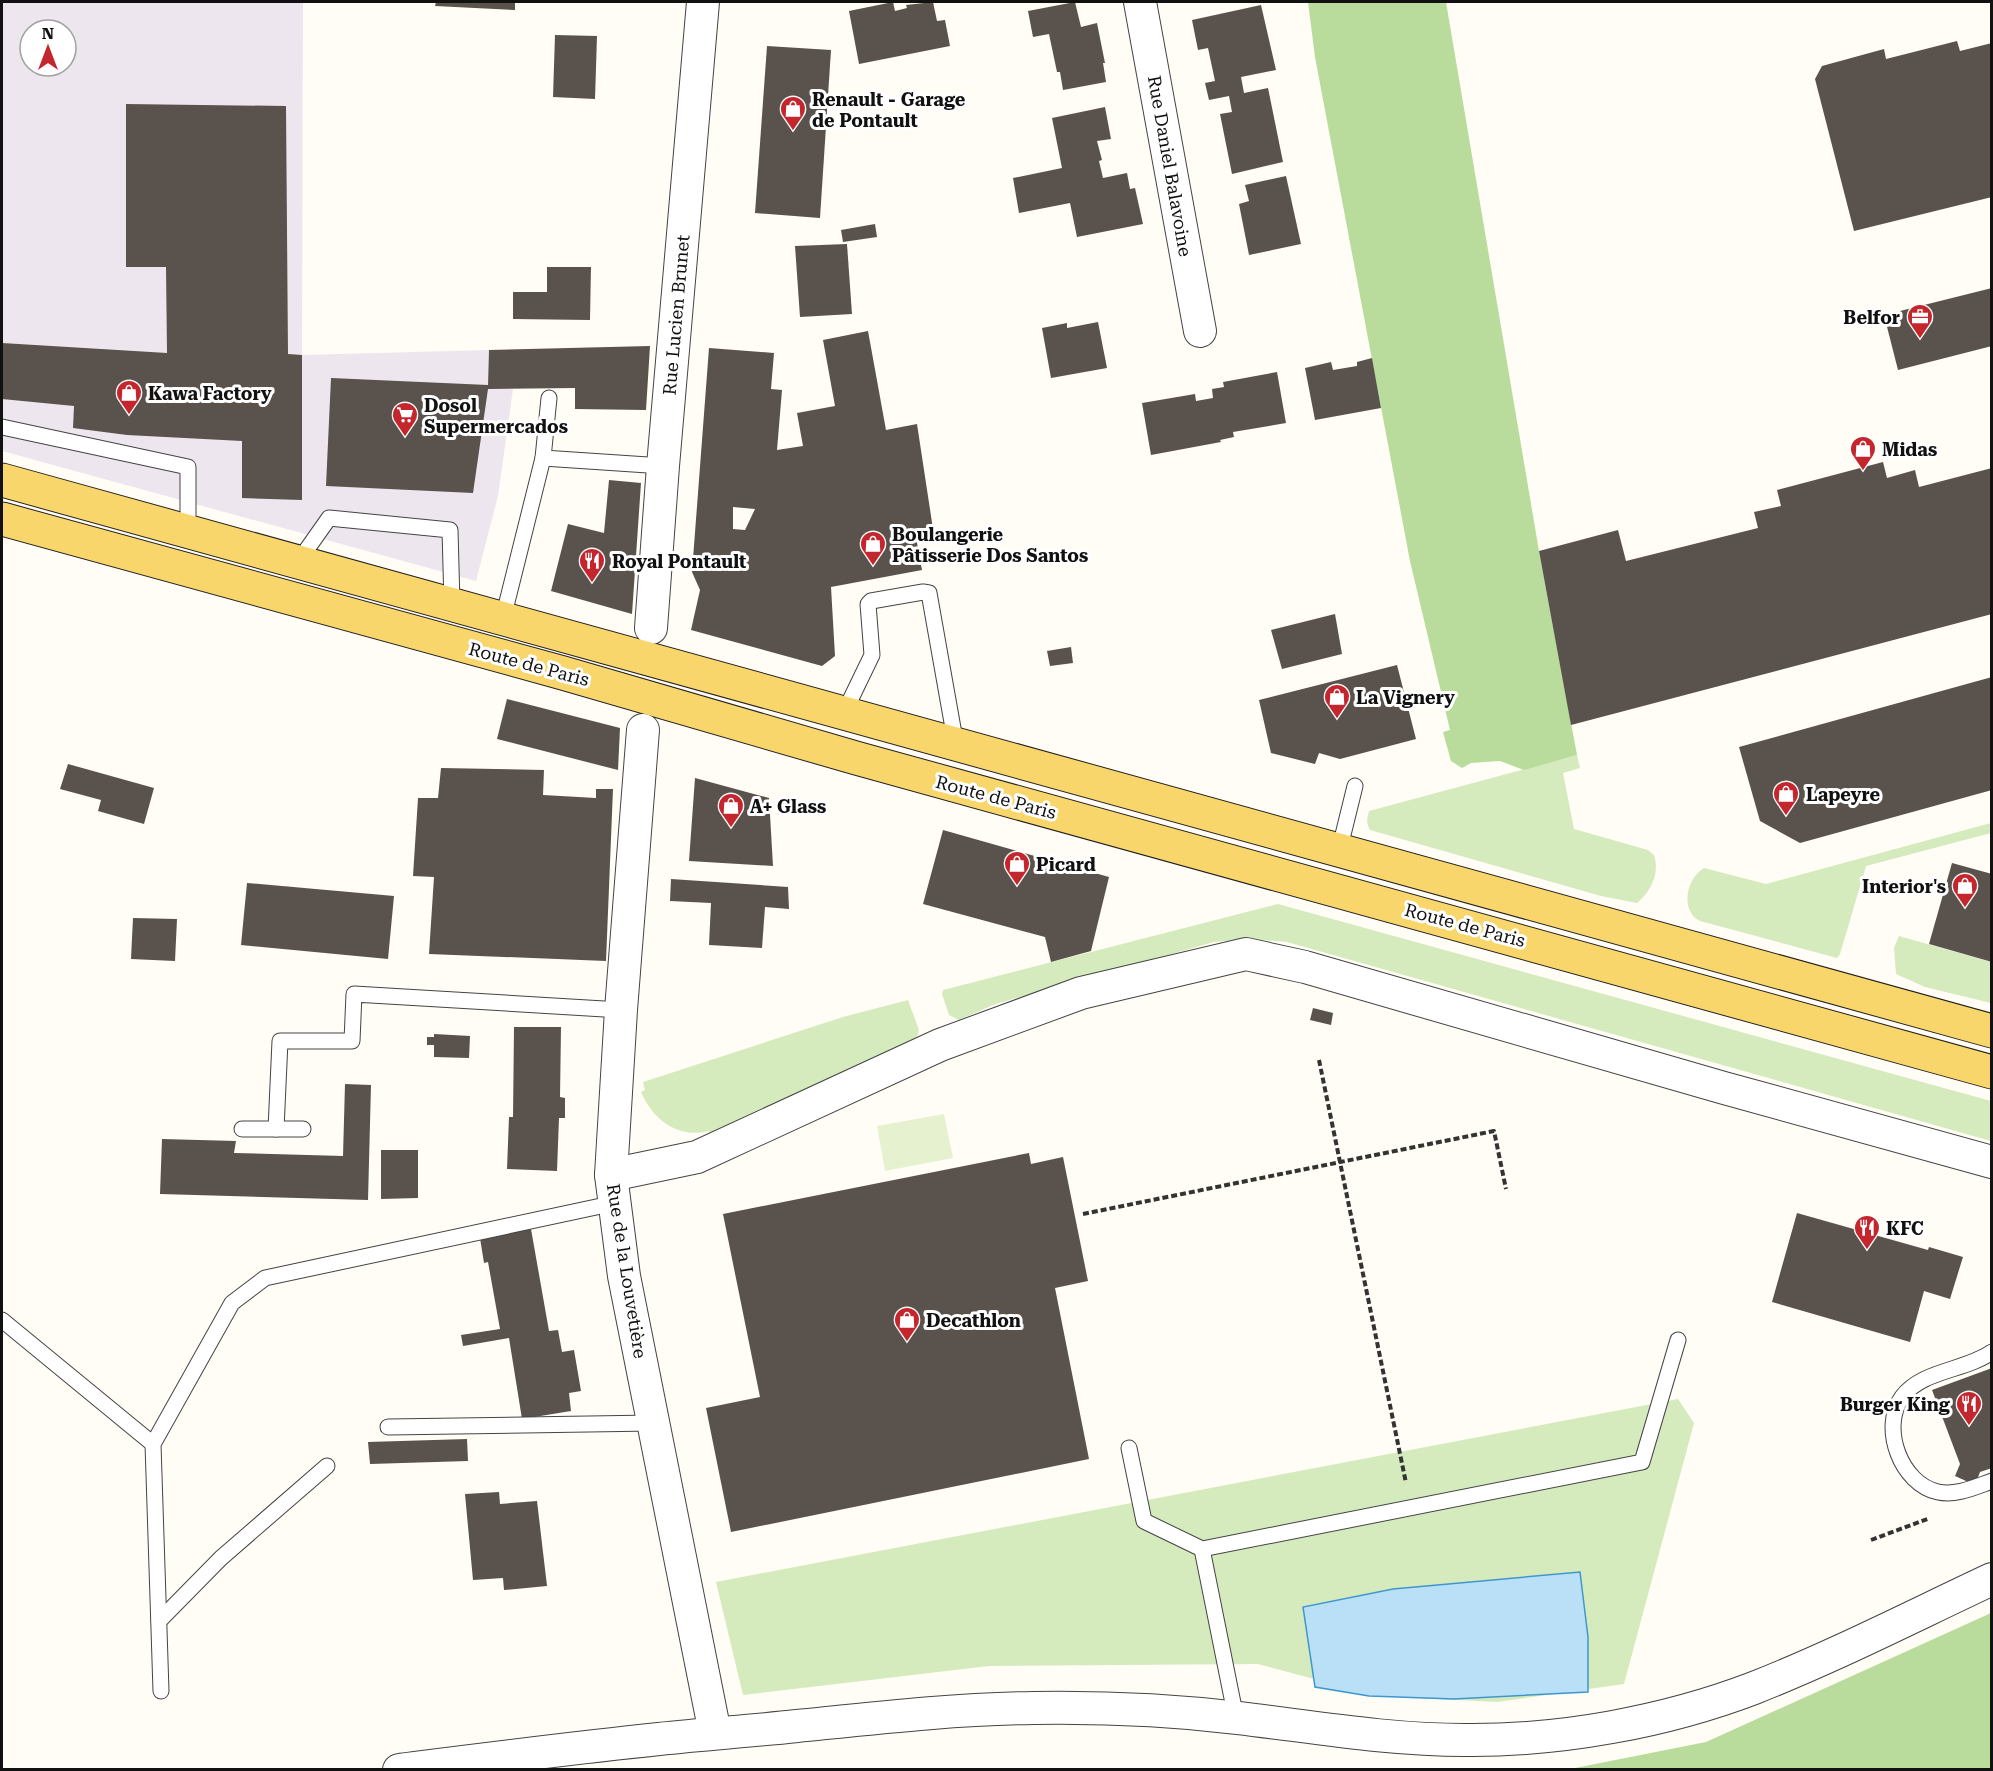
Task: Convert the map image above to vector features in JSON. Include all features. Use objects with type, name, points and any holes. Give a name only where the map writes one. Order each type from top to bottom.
[{"type":"main road","name":"Route de Paris","points":[[2,480],[1992,1032]]},
{"type":"main road","name":"Route de Paris","points":[[2,519],[563,672],[856,758],[1992,1072]]},
{"type":"street","name":"Rue Lucien Brunet","points":[[651,628],[703,2]]},
{"type":"street","name":"Rue Daniel Balavoine","points":[[1140,2],[1200,331]]},
{"type":"street","name":"Rue de la Louvetière","points":[[643,730],[621,1010],[613,1189],[624,1276],[715,1733]]},
{"type":"street","points":[[613,1189],[698,1157],[940,1045],[1081,993],[1246,954],[1305,967],[1724,1088],[1992,1162]]},
{"type":"street","points":[[399,1770],[715,1733],[979,1709],[1117,1710],[1236,1718],[1402,1738],[1468,1740],[1537,1737],[1633,1722],[1695,1707],[1752,1688],[1832,1654],[1992,1579]]},
{"type":"lane","points":[[503,618],[543,458],[549,398]]},
{"type":"lane","points":[[2,427],[188,467],[188,531]]},
{"type":"lane","points":[[543,458],[663,466]]},
{"type":"lane","points":[[298,562],[329,518],[450,530],[452,604]]},
{"type":"lane","points":[[844,713],[872,655],[868,604],[871,601],[923,592],[929,593],[956,745]]},
{"type":"lane","points":[[1339,851],[1354,786]]},
{"type":"lane","points":[[276,1129],[279,1041],[352,1041],[354,994],[621,1010]]},
{"type":"lane","points":[[242,1129],[303,1129]]},
{"type":"lane","points":[[161,1691],[153,1444],[232,1303],[265,1278],[613,1189]]},
{"type":"lane","points":[[2,1320],[153,1444]]},
{"type":"lane","points":[[1129,1448],[1144,1521],[1202,1549],[1411,1508],[1642,1462],[1678,1340]]},
{"type":"lane","points":[[1992,1352],[1913,1386],[1898,1403],[1893,1420],[1895,1440],[1902,1462],[1912,1477],[1926,1488],[1951,1493],[1992,1480]]},
{"type":"lane","points":[[388,1427],[653,1423]]},
{"type":"lane","points":[[159,1621],[221,1558],[327,1466]]},
{"type":"lane","points":[[1202,1549],[1236,1718]]},
{"type":"path","points":[[1319,1060],[1411,1508]]},
{"type":"path","points":[[1083,1214],[1494,1131],[1506,1189]]},
{"type":"shaded area","points":[[2,2],[303,2],[302,355],[489,350],[488,389],[513,389],[498,496],[476,581],[2,451]]},
{"type":"green space","points":[[1308,2],[1446,2],[1539,551],[1577,755],[1524,770],[1500,761],[1471,763],[1462,768],[1451,761],[1443,732],[1450,730],[1410,561],[1315,57]]},
{"type":"green space","points":[[1577,755],[1580,768],[1563,773],[1574,829],[1648,850],[1654,855],[1656,869],[1653,882],[1637,903],[1601,896],[1370,830],[1368,825],[1369,811]]},
{"type":"green space","points":[[1991,823],[1991,833],[1866,866],[1837,958],[1700,921],[1689,909],[1690,886],[1693,879],[1704,868],[1766,884]]},
{"type":"green space","points":[[1278,904],[1991,1101],[1991,1141],[1287,942],[1250,939],[1214,942],[993,1005],[959,1020],[949,1015],[942,994],[943,990]]},
{"type":"green space","points":[[1899,936],[1991,962],[1991,1003],[1925,987],[1896,974],[1894,948]]},
{"type":"green space","points":[[908,1000],[919,1030],[916,1040],[710,1135],[709,1131],[687,1132],[668,1125],[652,1111],[641,1092],[645,1090],[643,1082],[843,1017]]},
{"type":"green space","points":[[944,1114],[953,1158],[885,1171],[877,1126]]},
{"type":"green space","points":[[1678,1399],[1694,1423],[1624,1684],[1497,1702],[1378,1696],[1258,1664],[989,1666],[743,1695],[716,1582]]},
{"type":"green space","points":[[1991,1613],[1991,1769],[1570,1769],[1706,1742]]},
{"type":"water","points":[[1580,1572],[1588,1637],[1588,1692],[1454,1699],[1369,1696],[1315,1687],[1303,1607],[1393,1589]]},
{"type":"building","points":[[436,2],[515,2],[515,10],[435,6]]},
{"type":"building","points":[[893,2],[895,11],[907,8],[906,5],[933,2],[937,21],[945,20],[950,46],[859,64],[849,11]]},
{"type":"building","points":[[1075,2],[1081,27],[1097,23],[1105,63],[1103,63],[1106,82],[1063,90],[1049,34],[1033,37],[1028,11]]},
{"type":"building","points":[[1261,5],[1276,70],[1241,77],[1244,93],[1268,88],[1283,162],[1232,174],[1220,114],[1232,112],[1229,96],[1209,100],[1205,83],[1215,81],[1208,48],[1198,50],[1192,20]]},
{"type":"building","points":[[555,35],[597,36],[595,99],[553,97]]},
{"type":"building","points":[[1957,41],[1960,51],[1992,43],[1992,197],[1854,231],[1815,79],[1822,66],[1884,49],[1886,59]]},
{"type":"building","name":"Renault - Garage de Pontault","points":[[767,46],[831,50],[820,218],[755,213]]},
{"type":"building","points":[[126,104],[286,106],[288,354],[302,355],[302,500],[242,498],[242,441],[127,435],[73,428],[74,406],[2,399],[2,343],[167,353],[166,267],[126,267]]},
{"type":"building","points":[[1105,107],[1111,139],[1097,141],[1102,160],[1099,161],[1103,178],[1127,173],[1130,189],[1135,188],[1143,224],[1077,237],[1070,203],[1019,213],[1013,178],[1062,168],[1052,118]]},
{"type":"building","points":[[1286,176],[1301,244],[1249,255],[1239,204],[1249,201],[1245,185]]},
{"type":"building","points":[[875,224],[877,237],[843,242],[841,230]]},
{"type":"building","points":[[847,244],[852,314],[800,317],[795,246]]},
{"type":"building","points":[[547,267],[591,267],[590,320],[513,319],[513,292],[547,292]]},
{"type":"building","points":[[1992,288],[1992,346],[1898,370],[1884,315]]},
{"type":"building","points":[[1098,322],[1107,368],[1051,378],[1042,328],[1067,323],[1067,328]]},
{"type":"building","points":[[868,331],[886,430],[917,424],[933,529],[915,532],[922,570],[831,587],[835,656],[822,666],[691,630],[700,590],[692,572],[709,348],[774,353],[771,389],[782,390],[777,450],[803,446],[797,413],[835,406],[823,340]],"holes":[[[733,507],[755,509],[745,530],[733,529]]]},
{"type":"building","name":"Dosol Supermercados","points":[[650,346],[646,410],[575,409],[575,388],[488,389],[473,493],[326,486],[331,378],[488,385],[489,350]]},
{"type":"building","points":[[1372,358],[1381,408],[1315,420],[1305,368],[1331,362],[1333,370],[1357,366],[1357,362]]},
{"type":"building","points":[[1277,372],[1286,423],[1233,432],[1234,437],[1220,440],[1221,442],[1151,455],[1142,403],[1195,394],[1196,401],[1213,398],[1212,389],[1224,387],[1223,382]]},
{"type":"building","points":[[1883,462],[1887,478],[1915,470],[1919,487],[1992,468],[1992,614],[1571,725],[1539,551],[1618,530],[1626,561],[1758,528],[1754,512],[1781,506],[1777,490]]},
{"type":"building","points":[[609,480],[641,483],[632,614],[551,591],[568,524],[604,533]]},
{"type":"building","points":[[1335,614],[1342,654],[1282,669],[1271,630]]},
{"type":"building","points":[[1071,647],[1073,663],[1050,666],[1047,651]]},
{"type":"building","name":"La Vignery","points":[[1397,665],[1416,739],[1340,759],[1319,753],[1315,764],[1271,753],[1259,700]]},
{"type":"building","points":[[1992,677],[1992,790],[1800,843],[1760,821],[1739,747]]},
{"type":"building","points":[[507,699],[620,728],[618,770],[497,739]]},
{"type":"building","points":[[68,764],[154,788],[144,824],[98,811],[101,800],[60,789]]},
{"type":"building","points":[[441,768],[544,770],[543,795],[596,798],[596,789],[613,789],[606,961],[429,954],[434,877],[413,876],[418,798],[438,798]]},
{"type":"building","name":"A+ Glass","points":[[695,778],[769,798],[773,866],[689,861]]},
{"type":"building","name":"Picard","points":[[943,830],[1109,877],[1091,951],[1051,962],[1045,937],[923,904]]},
{"type":"building","name":"Interior's","points":[[1952,863],[1992,874],[1992,962],[1929,944]]},
{"type":"building","points":[[671,879],[788,887],[789,909],[765,907],[762,948],[709,945],[711,903],[670,901]]},
{"type":"building","points":[[247,883],[394,896],[388,959],[241,945]]},
{"type":"building","points":[[133,918],[177,919],[175,961],[131,959]]},
{"type":"building","points":[[1313,1008],[1333,1013],[1331,1025],[1310,1020]]},
{"type":"building","points":[[514,1027],[561,1027],[560,1097],[565,1098],[565,1118],[559,1118],[557,1171],[507,1169],[509,1117],[513,1117]]},
{"type":"building","points":[[434,1034],[470,1036],[469,1058],[434,1057],[434,1045],[427,1045],[427,1037],[434,1037]]},
{"type":"building","points":[[345,1084],[371,1085],[368,1200],[160,1194],[162,1139],[236,1141],[234,1153],[343,1156]]},
{"type":"building","points":[[381,1150],[418,1150],[418,1198],[381,1199]]},
{"type":"building","name":"Decathlon","points":[[1029,1153],[1031,1164],[1063,1157],[1088,1281],[1055,1288],[1089,1459],[731,1532],[706,1408],[760,1397],[723,1214]]},
{"type":"building","points":[[1797,1213],[1928,1250],[1929,1247],[1963,1257],[1950,1299],[1924,1291],[1910,1342],[1772,1302]]},
{"type":"building","points":[[531,1229],[549,1331],[558,1330],[562,1352],[574,1350],[581,1391],[569,1393],[571,1411],[522,1419],[509,1338],[463,1346],[461,1335],[500,1329],[488,1262],[484,1263],[480,1238]]},
{"type":"building","name":"Burger King","points":[[1992,1368],[1992,1468],[1980,1472],[1975,1485],[1955,1476],[1960,1464],[1932,1390]]},
{"type":"building","points":[[467,1439],[468,1461],[370,1464],[368,1442]]},
{"type":"building","points":[[499,1492],[500,1504],[537,1501],[547,1586],[504,1590],[503,1578],[473,1580],[465,1494]]},
{"type":"place","name":"Renault - Garage de Pontault","points":[[793,132]]},
{"type":"place","name":"Belfor","points":[[1920,340]]},
{"type":"place","name":"Kawa Factory","points":[[129,416]]},
{"type":"place","name":"Dosol Supermercados","points":[[405,438]]},
{"type":"place","name":"Midas","points":[[1863,472]]},
{"type":"place","name":"Boulangerie Pâtisserie Dos Santos","points":[[873,567]]},
{"type":"place","name":"Royal Pontault","points":[[592,584]]},
{"type":"place","name":"La Vignery","points":[[1337,720]]},
{"type":"place","name":"Lapeyre","points":[[1786,817]]},
{"type":"place","name":"A+ Glass","points":[[731,829]]},
{"type":"place","name":"Picard","points":[[1017,887]]},
{"type":"place","name":"Interior's","points":[[1965,909]]},
{"type":"place","name":"KFC","points":[[1867,1251]]},
{"type":"place","name":"Decathlon","points":[[907,1343]]},
{"type":"place","name":"Burger King","points":[[1969,1427]]}]
